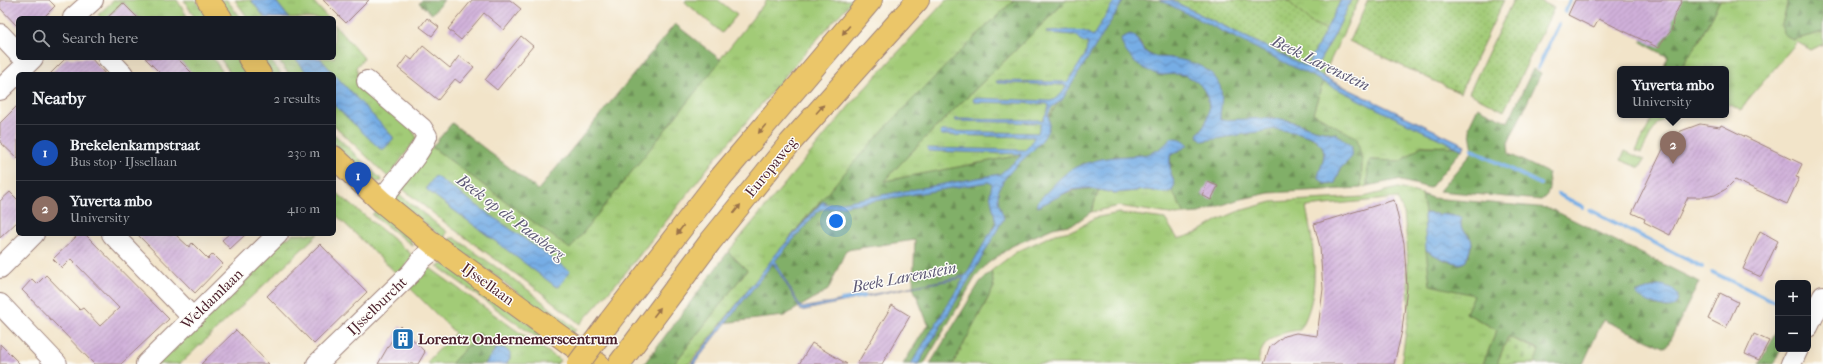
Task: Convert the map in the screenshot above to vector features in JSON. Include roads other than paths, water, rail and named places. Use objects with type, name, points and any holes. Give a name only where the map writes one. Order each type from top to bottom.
[{"type":"main road","points":[[208,0],[220,16]]},
{"type":"main road","name":"Europaweg","points":[[578,364],[721,177],[871,0]]},
{"type":"main road","name":"Europaweg","points":[[619,364],[710,242],[790,143],[918,0]]},
{"type":"main road","points":[[250,60],[259,72]]},
{"type":"main road","name":"IJssellaan","points":[[336,159],[381,201],[437,247],[598,364]]},
{"type":"street","points":[[75,16],[92,0]]},
{"type":"street","points":[[0,34],[16,49]]},
{"type":"street","points":[[0,90],[23,60]]},
{"type":"street","points":[[110,60],[121,72]]},
{"type":"street","points":[[367,80],[422,128],[428,136],[423,147],[392,184],[381,201]]},
{"type":"street","points":[[0,268],[32,236]]},
{"type":"street","points":[[114,236],[193,318]]},
{"type":"street","name":"Weldamlaan","points":[[146,364],[276,236]]},
{"type":"street","name":"IJsselburcht","points":[[317,364],[411,273],[422,259],[437,247]]},
{"type":"street","points":[[1811,322],[1823,296]]},
{"type":"street","points":[[0,304],[56,364]]},
{"type":"street","points":[[1791,364],[1797,352]]},
{"type":"water","points":[[251,0],[275,0],[287,16],[263,16]]},
{"type":"water","points":[[1115,0],[1124,0],[1062,100],[1052,107],[1048,115],[1049,126],[1045,136],[1037,146],[1007,175],[1001,186],[998,197],[999,205],[1004,218],[976,268],[918,364],[911,364],[964,278],[911,287],[801,311],[773,263],[694,364],[691,364],[776,254],[822,202],[826,202],[824,204],[831,204],[1000,174],[1019,158],[1021,154],[928,151],[927,148],[1025,150],[1031,144],[1034,137],[941,135],[940,133],[942,131],[1038,133],[1041,123],[956,121],[955,119],[1043,120],[1049,107],[1048,104],[975,102],[973,100],[974,98],[1050,101],[1055,99],[1062,93],[1066,85],[997,83],[996,81],[1068,82],[1085,55],[1088,43],[1082,42],[1075,35],[1047,33],[1046,31],[1084,31],[1093,36]],"holes":[[[988,182],[992,184],[990,194],[996,223],[965,276],[802,308],[775,261],[819,210]]]},
{"type":"water","points":[[1160,0],[1171,0],[1307,67],[1341,0],[1351,0],[1334,36],[1313,72],[1465,145],[1463,150],[1373,107]]},
{"type":"water","points":[[1130,34],[1135,36],[1142,48],[1150,55],[1179,59],[1208,71],[1218,82],[1222,93],[1220,120],[1272,118],[1287,120],[1314,129],[1337,134],[1352,147],[1351,158],[1341,168],[1335,183],[1330,185],[1325,184],[1318,176],[1323,161],[1324,153],[1322,146],[1314,138],[1299,133],[1275,129],[1203,141],[1197,136],[1208,117],[1209,104],[1200,85],[1186,75],[1155,74],[1142,67],[1130,57],[1122,44],[1121,38]]},
{"type":"water","points":[[297,60],[322,60],[332,72],[306,72]]},
{"type":"water","points":[[336,76],[393,137],[384,149],[380,149],[336,107]]},
{"type":"water","points":[[1171,138],[1183,140],[1188,145],[1170,156],[1170,171],[1175,184],[1172,191],[1165,193],[1147,190],[1114,193],[1089,188],[1071,190],[1038,207],[1037,202],[1060,178],[1076,167],[1105,158],[1146,154],[1159,149]]},
{"type":"water","points":[[435,176],[570,271],[559,287],[555,286],[427,190],[427,187]]},
{"type":"water","points":[[1425,213],[1458,216],[1461,218],[1461,227],[1471,239],[1472,243],[1466,261],[1461,264],[1442,259],[1426,250]]},
{"type":"water","points":[[1662,285],[1671,288],[1678,295],[1677,301],[1673,307],[1665,308],[1644,300],[1636,294],[1637,292]]},
{"type":"water","points":[[504,348],[510,353],[510,358],[506,364],[485,364],[496,349]]},
{"type":"waterway","points":[[1565,12],[1570,0]]},
{"type":"waterway","points":[[1538,68],[1559,24]]},
{"type":"waterway","points":[[1472,150],[1540,184]]},
{"type":"waterway","points":[[1558,194],[1583,207]]},
{"type":"waterway","points":[[1590,210],[1702,267]]},
{"type":"waterway","points":[[1712,272],[1775,302]]},
{"type":"waterway","name":"Beek Larenstein","points":[[842,300],[864,296]]},
{"type":"place","name":"Yuverta mbo","points":[[1673,164]]},
{"type":"place","name":"Brekelenkampstraat","points":[[358,195]]},
{"type":"place","name":"Lorentz Ondernemerscentrum","points":[[403,339]]},
{"type":"water label","name":"Beek op de Paasberg","points":[[511,217]]}]
